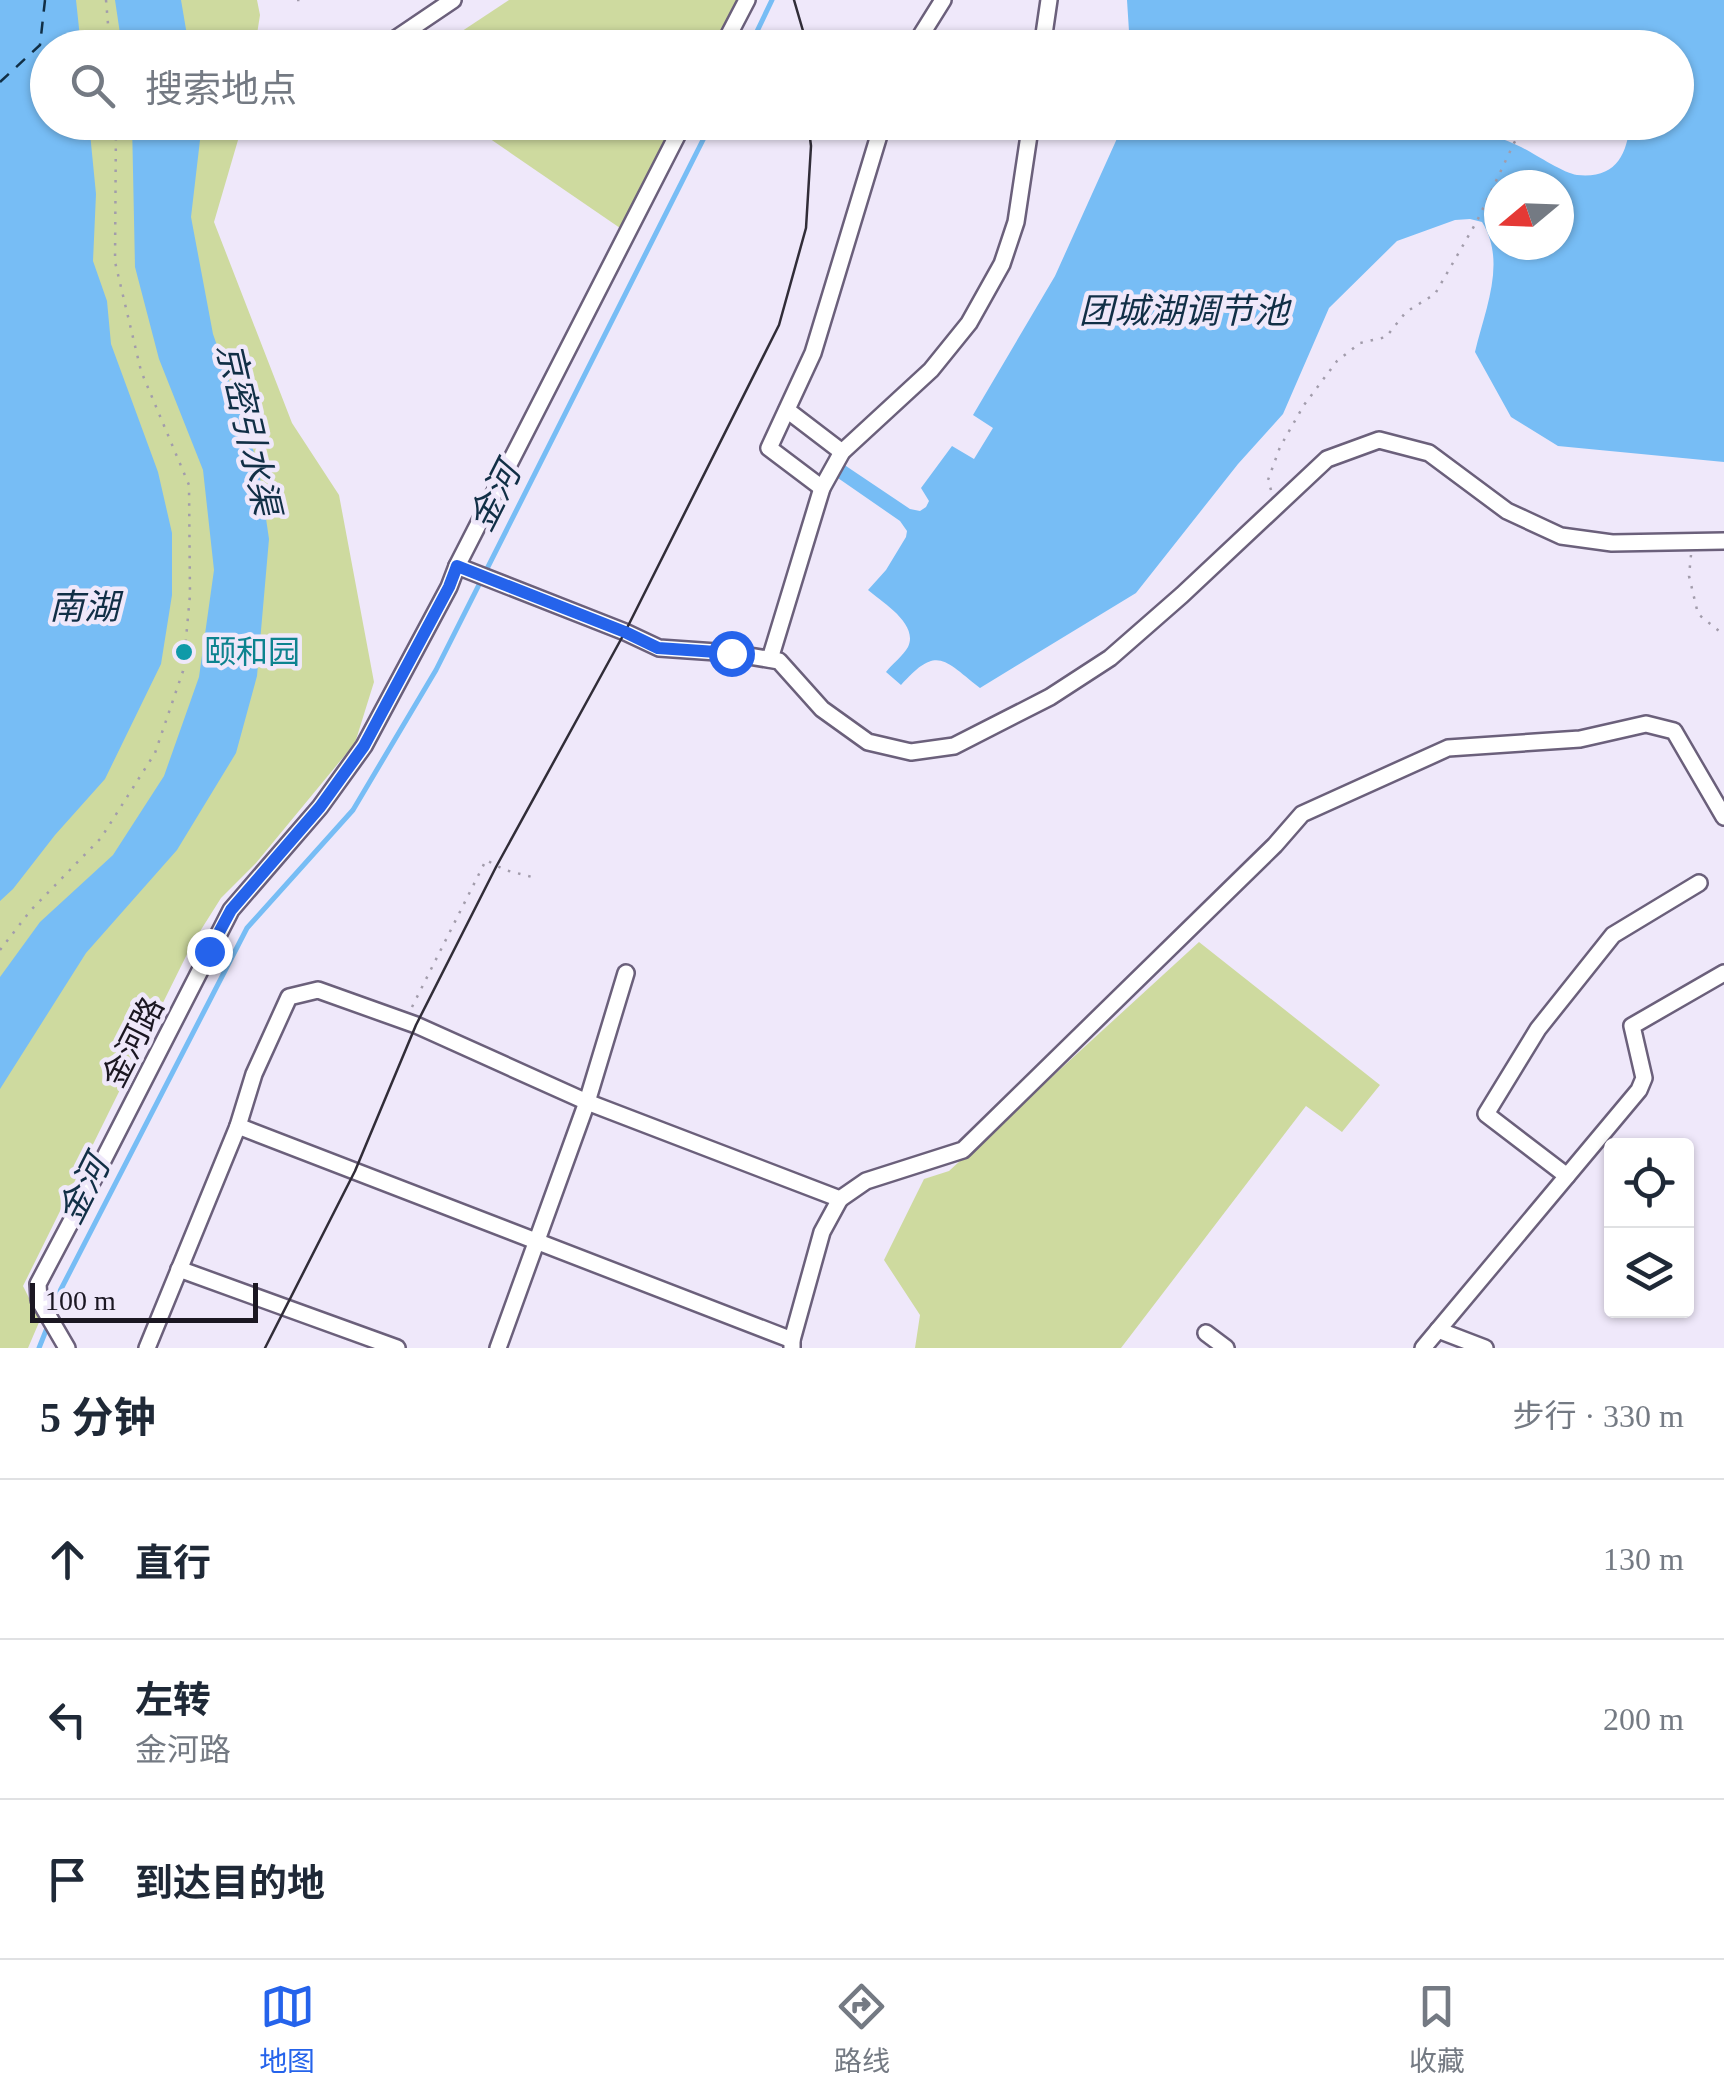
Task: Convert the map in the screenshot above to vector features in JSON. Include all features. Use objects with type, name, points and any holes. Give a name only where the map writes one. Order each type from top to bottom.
[{"type":"street","points":[[409,30],[453,0]]},
{"type":"street","points":[[731,30],[747,0]]},
{"type":"street","points":[[924,30],[943,0]]},
{"type":"street","points":[[1045,30],[1049,0]]},
{"type":"street","name":"金河路","points":[[68,1348],[39,1300],[38,1284],[231,910],[320,807],[364,746],[449,587],[463,569],[675,140]]},
{"type":"street","points":[[822,488],[769,448],[813,353],[878,140]]},
{"type":"street","points":[[770,659],[822,488],[842,452],[931,370],[970,323],[1002,264],[1016,222],[1028,140]]},
{"type":"street","points":[[788,410],[842,452]]},
{"type":"street","points":[[463,569],[658,648],[779,661],[822,708],[868,742],[910,752],[954,746],[1050,697],[1110,658],[1326,459],[1379,440],[1429,453],[1508,511],[1561,536],[1612,542],[1724,541]]},
{"type":"street","points":[[238,1126],[792,1344],[822,1232],[840,1199],[866,1181],[963,1150],[1275,845],[1302,814],[1448,748],[1580,739],[1646,724],[1674,731],[1724,817]]},
{"type":"street","points":[[1567,1176],[1486,1114],[1538,1029],[1613,935],[1700,882]]},
{"type":"street","points":[[498,1348],[587,1102],[626,973]]},
{"type":"street","points":[[1423,1348],[1639,1090],[1644,1078],[1632,1026],[1724,974]]},
{"type":"street","points":[[147,1348],[238,1126],[254,1074],[289,997],[318,990],[405,1021],[587,1102],[840,1199]]},
{"type":"street","points":[[180,1269],[396,1348]]},
{"type":"street","points":[[1438,1330],[1485,1348]]},
{"type":"street","points":[[1206,1332],[1226,1348]]},
{"type":"path","points":[[106,0],[108,30]]},
{"type":"path","points":[[0,950],[32,910],[101,838],[155,753],[183,671],[190,595],[189,485],[141,371],[115,262],[116,140]]},
{"type":"path","points":[[1276,506],[1268,480],[1280,447],[1304,405],[1337,361],[1360,343],[1386,337],[1406,312],[1435,294],[1517,140]]},
{"type":"path","points":[[1692,542],[1689,576],[1698,614],[1724,634]]},
{"type":"path","points":[[405,1021],[486,860],[504,870],[532,876]]},
{"type":"green space","name":"颐和园","points":[[0,0],[257,0],[258,30],[30,30],[30,140],[238,140],[214,222],[292,423],[339,495],[374,682],[355,743],[256,863],[221,898],[192,944],[23,1286],[40,1320],[28,1348],[0,1348]]},
{"type":"green space","points":[[509,0],[738,0],[722,30],[464,30]]},
{"type":"green space","points":[[492,140],[666,140],[620,228]]},
{"type":"green space","points":[[1199,942],[1380,1085],[1342,1132],[1306,1106],[1121,1348],[915,1348],[920,1315],[884,1260],[924,1179],[949,1171]]},
{"type":"water","name":"南湖","points":[[0,0],[76,0],[79,30],[30,30],[30,140],[91,140],[96,194],[93,261],[107,301],[111,344],[158,472],[172,533],[172,595],[161,664],[105,779],[0,901]]},
{"type":"water","points":[[115,0],[181,0],[186,30],[119,30]]},
{"type":"water","name":"团城湖调节池","points":[[1127,0],[1724,0],[1724,462],[1558,446],[1511,417],[1475,352],[1492,286],[1493,260],[1574,260],[1574,174],[1601,173],[1622,155],[1627,140],[1694,140],[1694,30],[1129,30]]},
{"type":"water","points":[[132,140],[200,140],[191,217],[213,334],[258,464],[269,539],[257,676],[236,753],[177,850],[86,953],[0,1089],[0,977],[40,922],[113,855],[164,776],[199,677],[214,570],[203,470],[159,359],[135,267]]},
{"type":"water","name":"团城湖调节池","points":[[1116,140],[1504,140],[1562,170],[1484,170],[1484,226],[1470,219],[1455,220],[1397,241],[1329,308],[1283,414],[1238,464],[1136,593],[980,688],[940,661],[923,665],[901,685],[886,672],[908,647],[910,638],[897,614],[868,590],[886,570],[907,531],[900,521],[835,476],[843,464],[910,509],[920,511],[929,501],[921,488],[952,446],[974,459],[993,428],[973,415],[1055,276]]},
{"type":"waterway","name":"金河","points":[[758,30],[772,0]]},
{"type":"waterway","name":"金河","points":[[52,1312],[247,928],[353,810],[436,670],[703,140]]},
{"type":"waterway","name":"金河","points":[[39,1348],[49,1323]]},
{"type":"ferry route","points":[[42,30],[45,0]]},
{"type":"ferry route","points":[[0,82],[30,54]]},
{"type":"tram line","points":[[794,0],[803,30]]},
{"type":"tram line","points":[[265,1348],[355,1171],[416,1025],[496,867],[625,632],[779,325],[806,228],[810,140]]},
{"type":"place","name":"颐和园","points":[[184,652]]},
{"type":"route","points":[[209,951],[231,910],[320,807],[364,746],[457,566],[658,648],[731,653]]},
{"type":"water label","name":"京密引水渠","points":[[248,429]]}]
